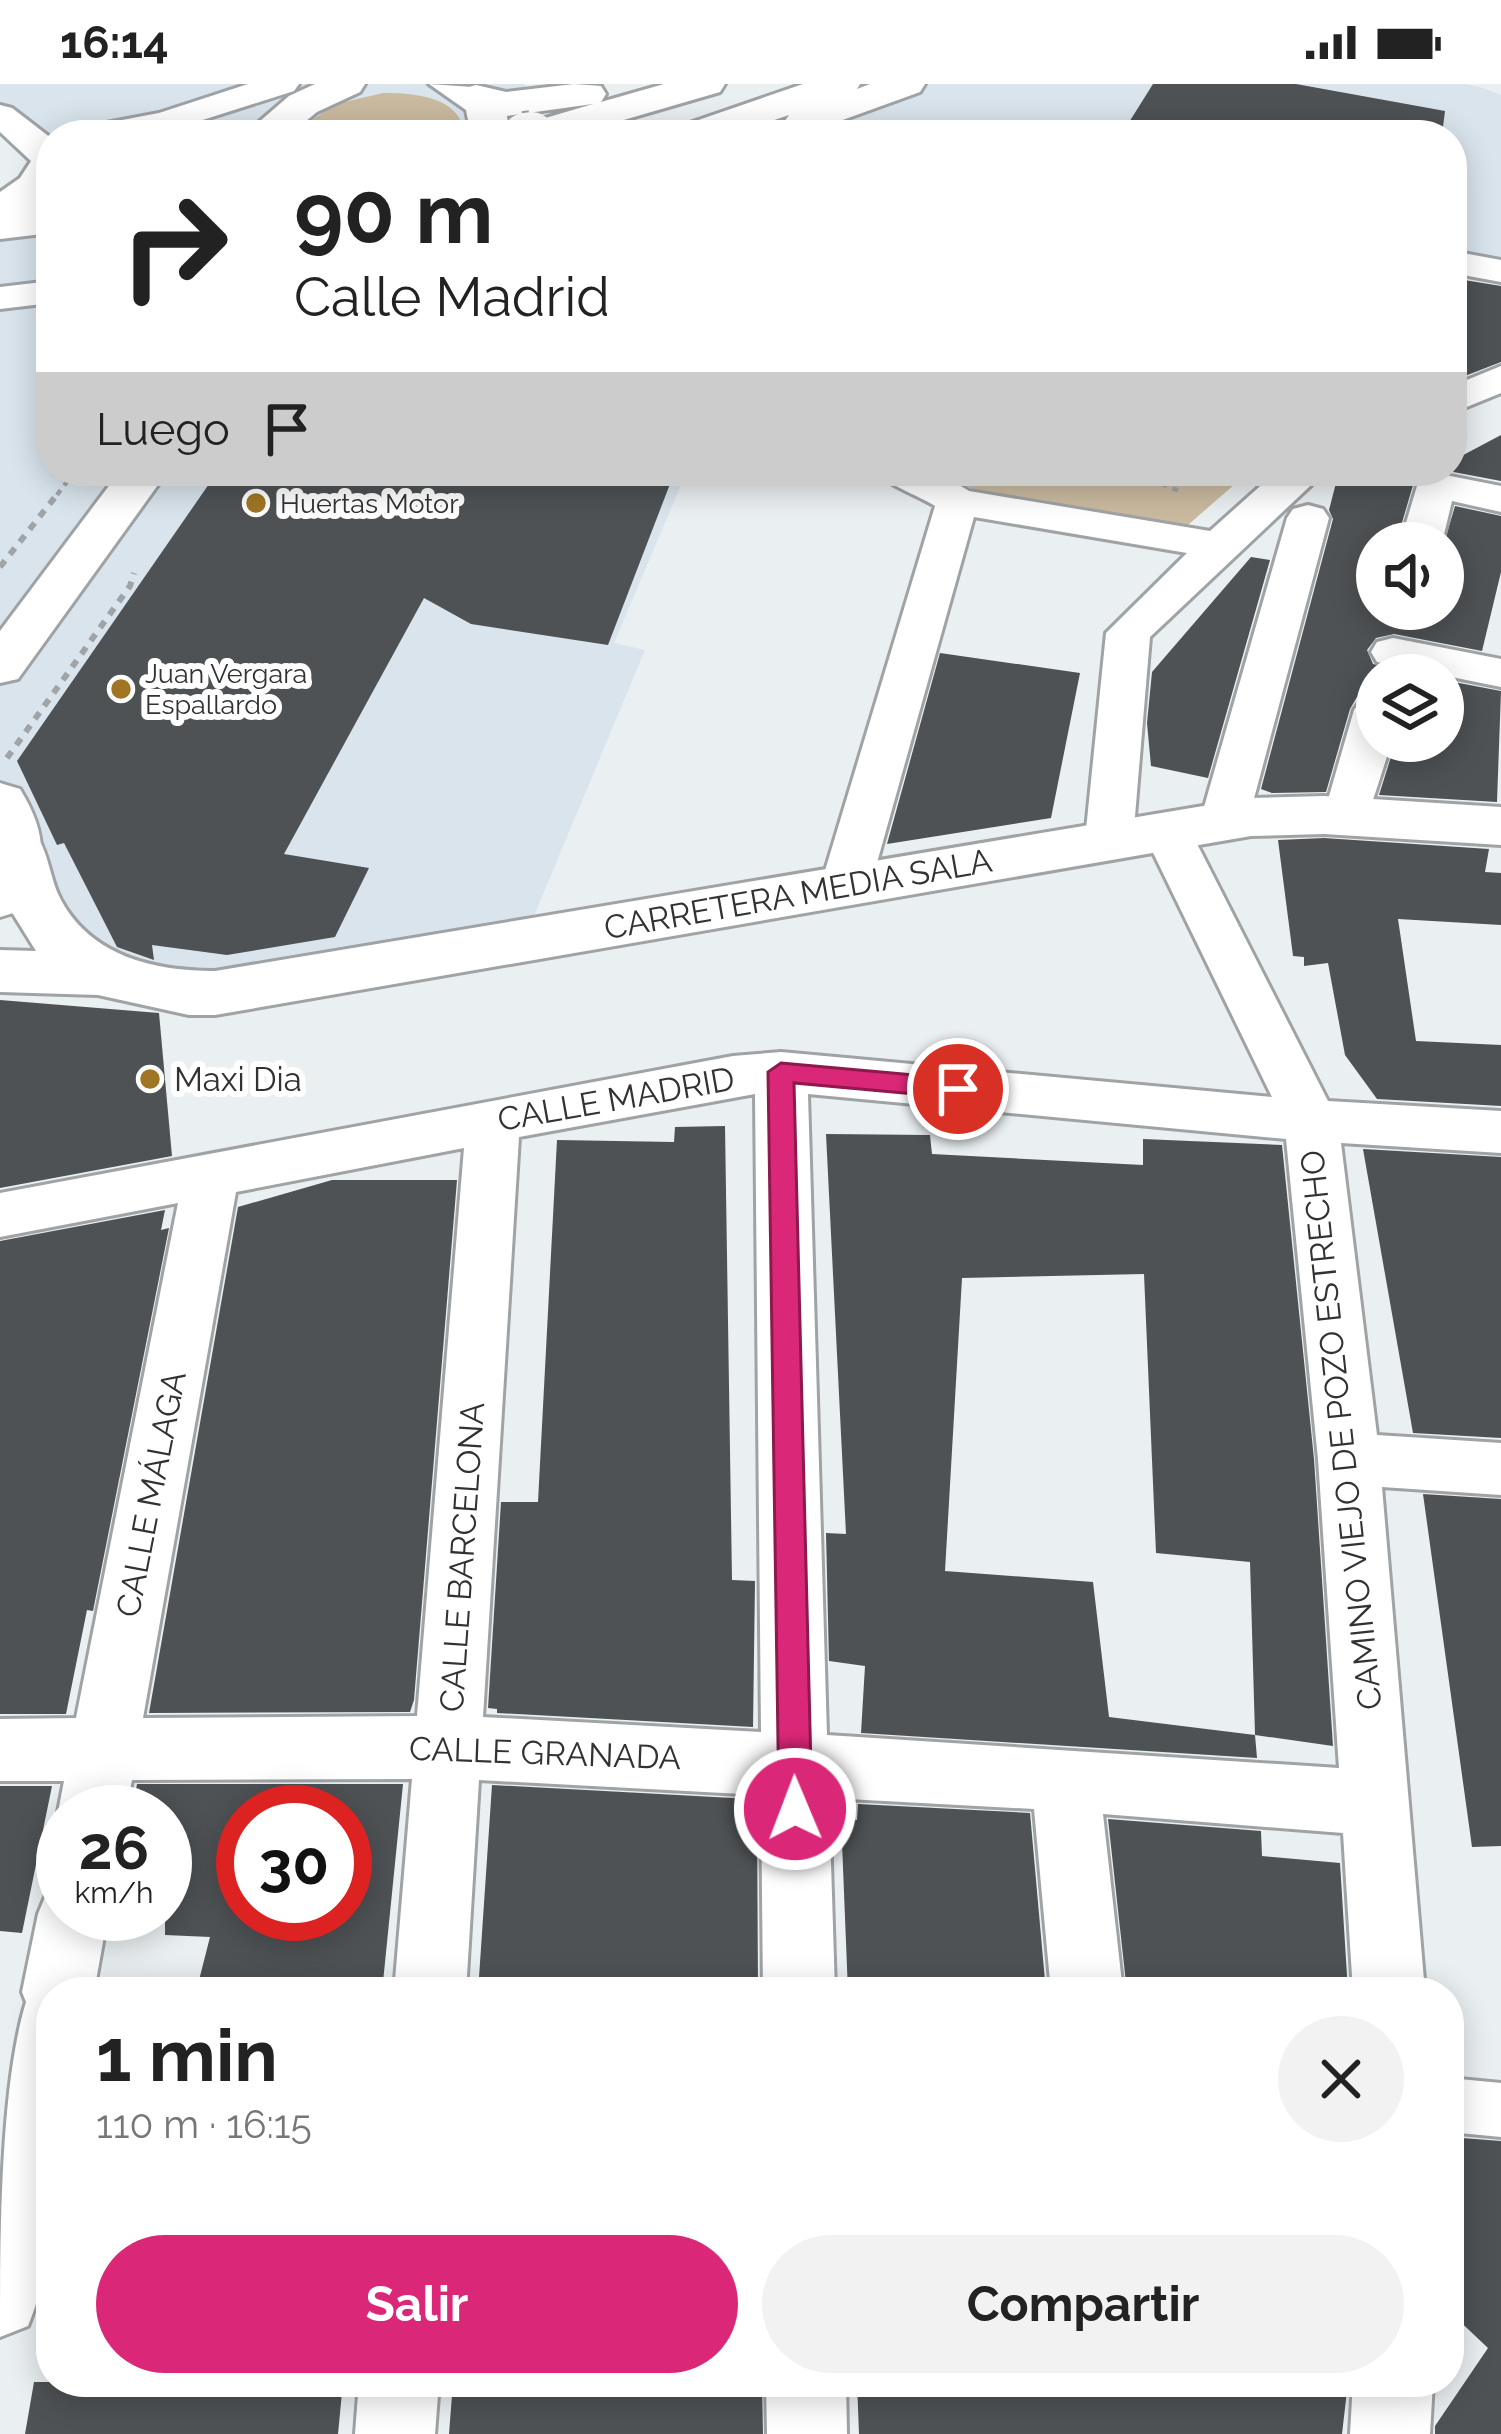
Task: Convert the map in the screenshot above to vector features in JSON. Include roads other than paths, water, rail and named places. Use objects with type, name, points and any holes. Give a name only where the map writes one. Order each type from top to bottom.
[{"type":"main road","points":[[268,119],[346,84]]},
{"type":"main road","points":[[464,90],[506,104],[541,102],[619,84]]},
{"type":"main road","points":[[579,120],[706,84]]},
{"type":"main road","points":[[736,120],[841,84]]},
{"type":"main road","points":[[807,120],[905,84]]},
{"type":"main road","points":[[464,90],[488,113],[489,120]]},
{"type":"main road","points":[[36,154],[2,211],[36,217]]},
{"type":"main road","points":[[0,271],[36,267]]},
{"type":"main road","points":[[0,601],[88,486]]},
{"type":"main road","points":[[0,667],[133,486]]},
{"type":"main road","name":"CARRETERA MEDIA SALA","points":[[0,971],[98,974],[189,993],[214,993],[1225,821],[1273,815],[1501,826]]},
{"type":"main road","name":"CARRETERA MEDIA SALA","points":[[6,828],[37,917],[65,949],[98,974]]},
{"type":"street","points":[[234,120],[268,119]]},
{"type":"street","points":[[1467,265],[1501,271]]},
{"type":"street","points":[[0,298],[36,294]]},
{"type":"street","points":[[1467,394],[1501,378]]},
{"type":"street","points":[[1467,461],[1501,468]]},
{"type":"street","points":[[931,486],[957,502],[1217,545]]},
{"type":"street","points":[[1138,835],[1128,633],[1282,486]]},
{"type":"street","points":[[1426,522],[1436,486]]},
{"type":"street","points":[[1441,486],[1501,499]]},
{"type":"street","points":[[847,884],[957,502]]},
{"type":"street","points":[[1225,821],[1308,518]]},
{"type":"street","points":[[1395,646],[1501,673]]},
{"type":"street","points":[[1347,817],[1362,762]]},
{"type":"street","name":"CAMINO VIEJO DE POZO ESTRECHO","points":[[1138,835],[1311,1121],[1349,1459],[1388,1977]]},
{"type":"street","points":[[781,1072],[799,1977]]},
{"type":"street","name":"CALLE MADRID","points":[[0,1215],[734,1076],[781,1072],[1311,1121],[1501,1132]]},
{"type":"street","name":"CALLE BARCELONA","points":[[431,1977],[493,1121]]},
{"type":"street","name":"CALLE MÁLAGA","points":[[98,1781],[211,1175]]},
{"type":"street","points":[[1349,1459],[1501,1469]]},
{"type":"street","name":"CALLE GRANADA","points":[[0,1750],[98,1781],[449,1747],[1065,1779],[1376,1803]]},
{"type":"street","points":[[1065,1779],[1085,1977]]},
{"type":"street","points":[[61,1977],[68,1941]]},
{"type":"street","points":[[0,2299],[30,2066]]},
{"type":"street","points":[[1464,2106],[1501,2110]]},
{"type":"street","points":[[395,2434],[398,2397]]},
{"type":"street","points":[[806,2397],[807,2434]]},
{"type":"street","points":[[1390,2434],[1392,2397]]},
{"type":"place","name":"Huertas Motor","points":[[256,503]]},
{"type":"place","name":"Juan Vergara Espallardo","points":[[121,689]]},
{"type":"place","name":"Maxi Dia","points":[[150,1079]]}]
